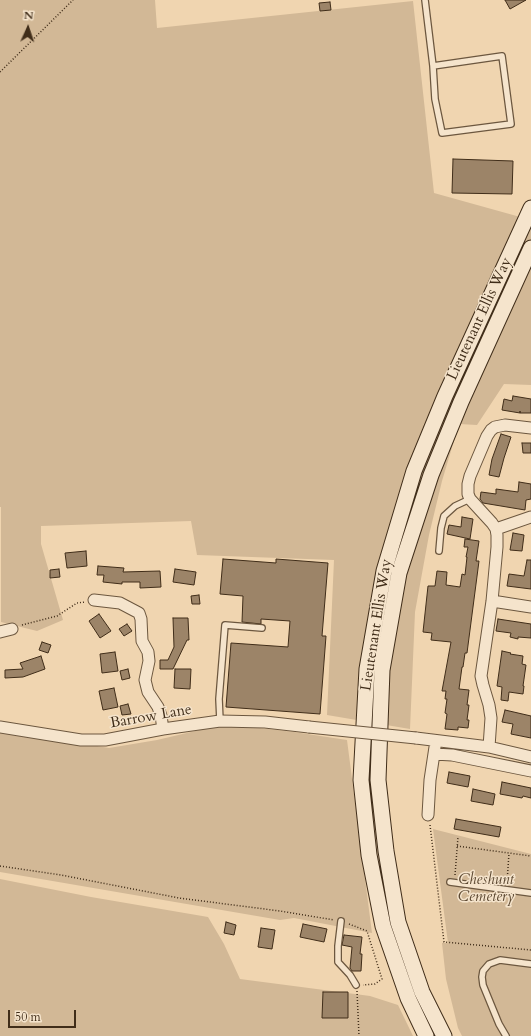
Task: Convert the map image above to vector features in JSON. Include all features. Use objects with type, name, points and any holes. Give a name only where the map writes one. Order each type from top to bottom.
[{"type":"main road","name":"Lieutenant Ellis Way","points":[[426,1036],[408,998],[383,926],[369,854],[361,780],[367,669],[384,571],[414,471],[445,396],[531,208]]},
{"type":"main road","name":"Lieutenant Ellis Way","points":[[444,1036],[422,992],[398,922],[386,851],[378,780],[382,670],[399,573],[431,475],[461,402],[531,248]]},
{"type":"street","points":[[489,747],[491,718],[481,676],[492,602],[497,535],[496,529],[488,518],[470,499],[468,484],[487,436],[491,430],[495,427],[505,425],[531,428]]},
{"type":"street","points":[[496,529],[531,516]]},
{"type":"street","points":[[94,600],[120,603],[139,613],[141,619],[142,641],[148,652],[149,661],[145,680],[148,692],[158,707],[163,729]]},
{"type":"street","points":[[492,602],[531,607]]},
{"type":"street","points":[[0,632],[12,629]]},
{"type":"street","name":"Barrow Lane","points":[[0,727],[81,740],[105,740],[163,729],[220,721],[265,722],[436,740],[489,747],[531,757]]},
{"type":"street","points":[[428,815],[430,780],[436,740]]},
{"type":"street","points":[[434,754],[452,755],[531,772]]},
{"type":"lane","points":[[425,0],[433,66],[435,99],[442,133],[511,124],[502,56],[433,66]]},
{"type":"lane","points":[[439,551],[441,528],[444,516],[455,506],[470,499]]},
{"type":"lane","points":[[220,721],[219,700],[225,625],[262,628]]},
{"type":"lane","points":[[452,882],[531,893]]},
{"type":"lane","points":[[341,921],[338,962],[350,975],[356,985]]},
{"type":"lane","points":[[506,1036],[499,1024],[483,985],[483,971],[489,964],[500,960],[531,964]]},
{"type":"path","points":[[0,72],[73,0]]},
{"type":"path","points":[[12,629],[25,623],[57,616],[77,604],[94,600]]},
{"type":"path","points":[[428,815],[444,942],[531,950]]},
{"type":"path","points":[[452,882],[458,837]]},
{"type":"path","points":[[457,846],[531,856]]},
{"type":"path","points":[[506,890],[509,852]]},
{"type":"path","points":[[0,866],[179,898],[280,910],[341,921],[367,931],[382,979],[375,984],[356,985],[358,1036]]},
{"type":"green space","points":[[0,0],[155,0],[157,28],[413,1],[434,193],[531,220],[531,385],[504,384],[477,425],[459,424],[442,481],[429,535],[415,612],[410,729],[327,715],[334,560],[197,555],[191,521],[41,526],[41,544],[63,620],[37,631],[1,622]]},
{"type":"green space","points":[[225,724],[347,740],[372,933],[294,918],[280,920],[0,872],[0,730],[109,748],[157,740]]},
{"type":"green space","name":"Cheshunt Cemetery","points":[[433,829],[531,854],[531,1036],[462,1036],[458,1028],[446,979],[442,943],[448,943]]},
{"type":"green space","points":[[0,879],[91,897],[208,917],[224,944],[240,979],[370,996],[398,1005],[413,1036],[0,1036]]},
{"type":"building","points":[[505,0],[526,0],[510,9]]},
{"type":"building","points":[[330,2],[331,10],[320,11],[319,3]]},
{"type":"building","points":[[453,159],[513,161],[512,194],[452,193]]},
{"type":"building","points":[[513,396],[531,399],[531,413],[502,410],[504,399],[512,401]]},
{"type":"building","points":[[501,434],[511,437],[499,477],[489,475],[492,459]]},
{"type":"building","points":[[522,443],[531,443],[531,453],[523,453]]},
{"type":"building","points":[[519,482],[531,484],[531,499],[526,500],[525,510],[483,503],[480,499],[481,492],[496,494],[496,489],[518,492]]},
{"type":"building","points":[[462,517],[473,519],[470,539],[447,534],[449,525],[461,527]]},
{"type":"building","points":[[513,533],[524,535],[522,551],[510,550]]},
{"type":"building","points":[[465,539],[479,541],[476,561],[479,561],[467,653],[465,653],[459,689],[469,690],[467,720],[469,720],[468,728],[458,727],[458,730],[445,729],[447,699],[445,699],[446,691],[442,691],[451,642],[431,640],[432,633],[423,632],[428,586],[435,586],[437,571],[447,572],[446,585],[460,587],[462,574],[465,575],[467,557],[468,547],[464,547]]},
{"type":"building","points":[[86,551],[87,566],[67,568],[65,553]]},
{"type":"building","points":[[223,559],[276,563],[276,559],[328,563],[322,636],[326,636],[320,714],[226,707],[231,643],[288,647],[290,621],[261,619],[261,624],[242,622],[243,596],[220,594]]},
{"type":"building","points":[[527,560],[531,560],[531,589],[507,586],[509,574],[524,576]]},
{"type":"building","points":[[98,566],[124,568],[123,572],[160,571],[161,587],[140,588],[140,582],[122,582],[122,584],[103,582],[104,575],[97,575]]},
{"type":"building","points":[[59,569],[60,577],[50,578],[50,570]]},
{"type":"building","points":[[175,569],[196,572],[194,585],[173,582]]},
{"type":"building","points":[[199,595],[200,604],[192,604],[191,596]]},
{"type":"building","points":[[99,614],[111,631],[100,638],[89,621]]},
{"type":"building","points":[[173,618],[188,618],[189,640],[187,640],[173,669],[160,669],[160,660],[168,660],[174,647]]},
{"type":"building","points":[[498,619],[531,624],[531,638],[518,637],[518,639],[510,637],[511,633],[496,631]]},
{"type":"building","points":[[127,624],[132,631],[124,636],[119,629]]},
{"type":"building","points":[[42,642],[51,645],[48,653],[39,650]]},
{"type":"building","points":[[502,651],[523,656],[522,664],[526,665],[523,694],[509,692],[508,701],[501,700],[502,687],[497,686]]},
{"type":"building","points":[[115,652],[118,671],[102,673],[100,654]]},
{"type":"building","points":[[41,656],[45,669],[23,677],[5,678],[5,670],[23,669],[20,663]]},
{"type":"building","points":[[128,669],[130,678],[122,680],[120,671]]},
{"type":"building","points":[[175,669],[191,669],[190,689],[174,688]]},
{"type":"building","points":[[114,688],[118,707],[103,710],[99,691]]},
{"type":"building","points":[[128,704],[131,714],[122,715],[120,706]]},
{"type":"building","points":[[505,710],[531,716],[531,738],[511,734],[513,724],[502,722]]},
{"type":"building","points":[[449,772],[470,776],[468,787],[447,783]]},
{"type":"building","points":[[502,782],[531,788],[531,798],[500,794]]},
{"type":"building","points":[[473,789],[495,794],[493,805],[471,801]]},
{"type":"building","points":[[456,819],[501,827],[499,837],[454,829]]},
{"type":"building","points":[[226,922],[236,925],[234,935],[224,933]]},
{"type":"building","points":[[303,924],[327,929],[324,942],[300,937]]},
{"type":"building","points":[[261,928],[275,930],[272,949],[258,947]]},
{"type":"building","points":[[344,935],[362,937],[360,954],[362,954],[361,971],[352,971],[350,968],[352,947],[342,945]]},
{"type":"building","points":[[323,992],[348,992],[348,1018],[322,1018]]}]
